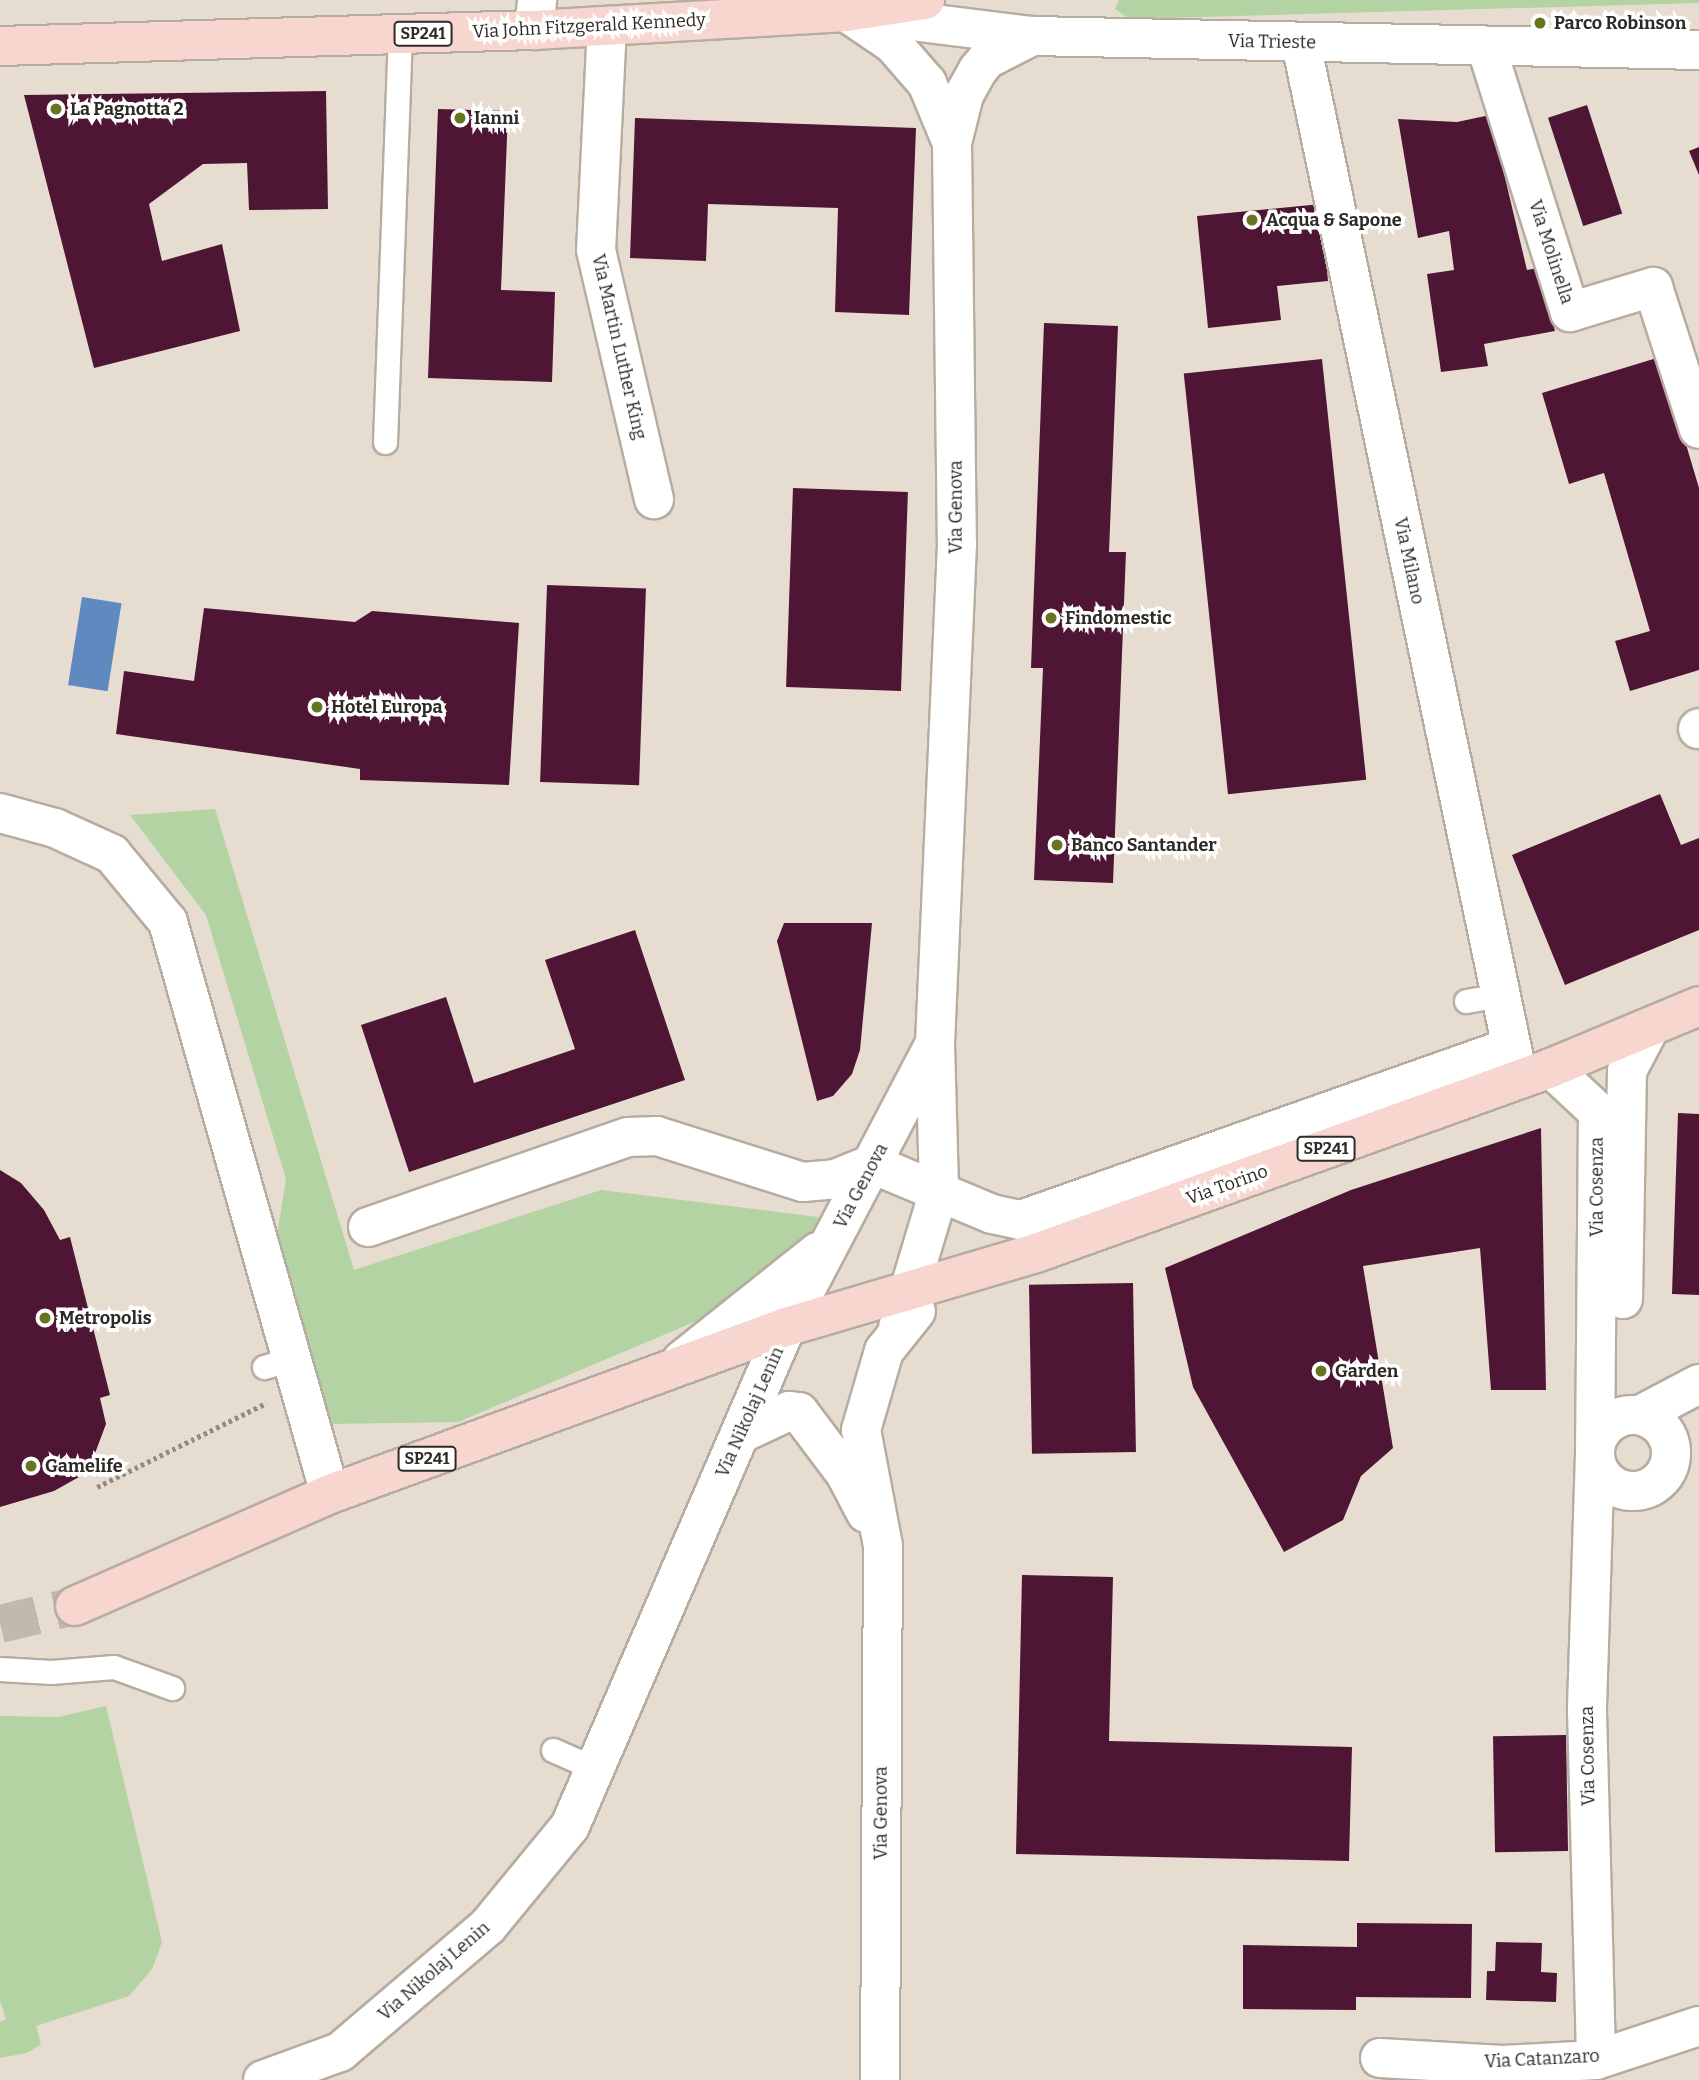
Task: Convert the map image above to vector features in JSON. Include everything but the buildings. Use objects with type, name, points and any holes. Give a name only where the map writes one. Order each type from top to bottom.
[{"type":"main road","name":"Via John Fitzgerald Kennedy","points":[[0,46],[400,34],[536,15],[607,26],[846,12],[925,0]]},
{"type":"main road","name":"Via Torino","points":[[786,1327],[1049,1248],[1527,1065],[1648,1028],[1699,1006]]},
{"type":"main road","name":"Via Nikolaj Lenin","points":[[75,1606],[330,1494],[786,1327]]},
{"type":"street","name":"Via Trieste","points":[[846,12],[1032,36],[1699,50]]},
{"type":"street","name":"Via Genova","points":[[846,12],[893,44],[927,83],[952,143],[957,544],[935,1044],[939,1191],[898,1328],[874,1375],[861,1430],[883,1546],[880,2080]]},
{"type":"street","name":"Via Martin Luther King","points":[[607,26],[596,250],[654,499]]},
{"type":"street","points":[[952,143],[964,95],[978,70],[987,59],[1032,36]]},
{"type":"street","name":"Via Milano","points":[[1301,43],[1483,998],[1527,1065]]},
{"type":"street","name":"Via Molinella","points":[[1486,46],[1570,312],[1653,287],[1699,429]]},
{"type":"street","points":[[0,813],[55,828],[112,853],[168,922],[278,1363],[330,1494]]},
{"type":"street","name":"Via Cosenza","points":[[1648,1028],[1627,1071],[1620,1408],[1632,1415],[1652,1419],[1668,1437],[1670,1461],[1658,1482],[1636,1491],[1612,1484],[1603,1476],[1595,1453],[1603,1429],[1632,1415],[1699,1384]]},
{"type":"street","name":"Via Genova","points":[[786,1327],[935,1044]]},
{"type":"street","points":[[368,1227],[628,1137],[657,1136],[692,1144],[803,1182],[835,1179],[872,1164],[992,1214],[1032,1218],[1527,1065]]},
{"type":"street","name":"Via Cosenza","points":[[1527,1065],[1598,1112],[1595,1453],[1587,1711],[1596,2060]]},
{"type":"street","points":[[666,1372],[832,1240]]},
{"type":"street","name":"Via Genova","points":[[898,1328],[948,1279]]},
{"type":"street","name":"Via Nikolaj Lenin","points":[[263,2080],[340,2052],[488,1926],[570,1826],[786,1327]]},
{"type":"street","name":"Via Genova","points":[[740,1434],[780,1414],[799,1412],[845,1473],[883,1546]]},
{"type":"street","name":"Via Catanzaro","points":[[1380,2058],[1503,2065],[1596,2060],[1699,2026]]},
{"type":"lane","points":[[385,442],[400,34]]},
{"type":"lane","points":[[0,1669],[51,1672],[114,1667],[172,1688]]},
{"type":"lane","points":[[553,1750],[596,1769]]},
{"type":"path","points":[[97,1487],[273,1399]]},
{"type":"green space","points":[[1119,0],[1699,0],[1699,3],[1130,19],[1115,9]]},
{"type":"green space","points":[[215,809],[354,1270],[601,1190],[818,1217],[814,1237],[713,1314],[458,1422],[327,1424],[277,1235],[286,1179],[206,915],[130,815]]},
{"type":"green space","points":[[106,1706],[162,1942],[152,1969],[129,1996],[36,2026],[41,2044],[27,2053],[0,2058],[0,2022],[6,2019],[0,2001],[0,1716],[58,1717]]},
{"type":"water","points":[[82,597],[122,603],[108,691],[68,685]]},
{"type":"tunnel","points":[[0,1624],[75,1606]]},
{"type":"place","name":"Parco Robinson","points":[[1540,23]]},
{"type":"place","name":"La Pagnotta 2","points":[[56,109]]},
{"type":"place","name":"Ianni","points":[[460,118]]},
{"type":"place","name":"Acqua & Sapone","points":[[1252,220]]},
{"type":"place","name":"Findomestic","points":[[1051,618]]},
{"type":"place","name":"Hotel Europa","points":[[317,707]]},
{"type":"place","name":"Banco Santander","points":[[1057,845]]},
{"type":"place","name":"Metropolis","points":[[45,1318]]},
{"type":"place","name":"Garden","points":[[1321,1371]]},
{"type":"place","name":"Gamelife","points":[[31,1466]]}]
